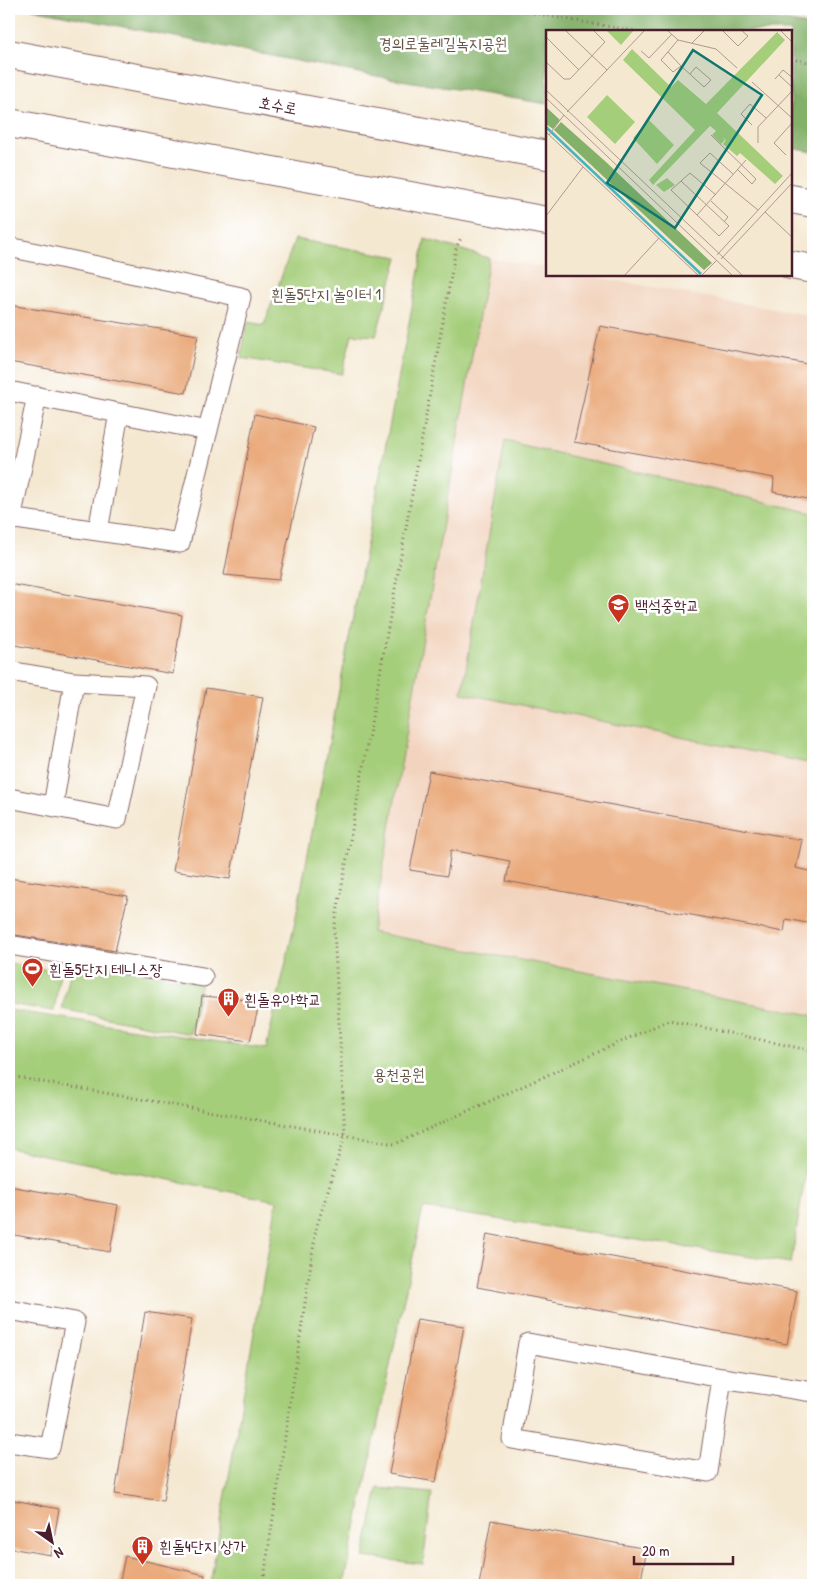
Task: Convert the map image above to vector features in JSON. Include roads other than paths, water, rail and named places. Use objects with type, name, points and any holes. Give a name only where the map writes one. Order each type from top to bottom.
[{"type":"main road","name":"호수로","points":[[9,54],[546,155]]},
{"type":"main road","points":[[9,123],[546,221]]},
{"type":"main road","points":[[792,199],[813,204]]},
{"type":"main road","points":[[792,265],[813,269]]},
{"type":"lane","points":[[9,248],[241,296],[180,543],[10,519],[37,396]]},
{"type":"lane","points":[[9,391],[208,431]]},
{"type":"lane","points":[[98,531],[119,413]]},
{"type":"lane","points":[[9,671],[74,682],[146,686],[117,819],[9,798]]},
{"type":"lane","points":[[53,806],[74,682]]},
{"type":"lane","points":[[9,945],[203,977]]},
{"type":"lane","points":[[9,1310],[75,1322],[50,1448],[9,1442]]},
{"type":"lane","points":[[722,1378],[708,1472],[512,1439],[528,1343],[722,1378],[813,1392]]},
{"type":"place","name":"백석중학교","points":[[619,624]]},
{"type":"place","name":"흰돌5단지 테니스장","points":[[33,988]]},
{"type":"place","name":"흰돌유아학교","points":[[228,1018]]},
{"type":"place","name":"흰돌4단지 상가","points":[[143,1565]]},
{"type":"park label","name":"경의로둘레길녹지공원","points":[[443,43]]},
{"type":"park label","name":"흰돌5단지 놀이터 1","points":[[326,294]]},
{"type":"park label","name":"용천공원","points":[[399,1074]]}]
